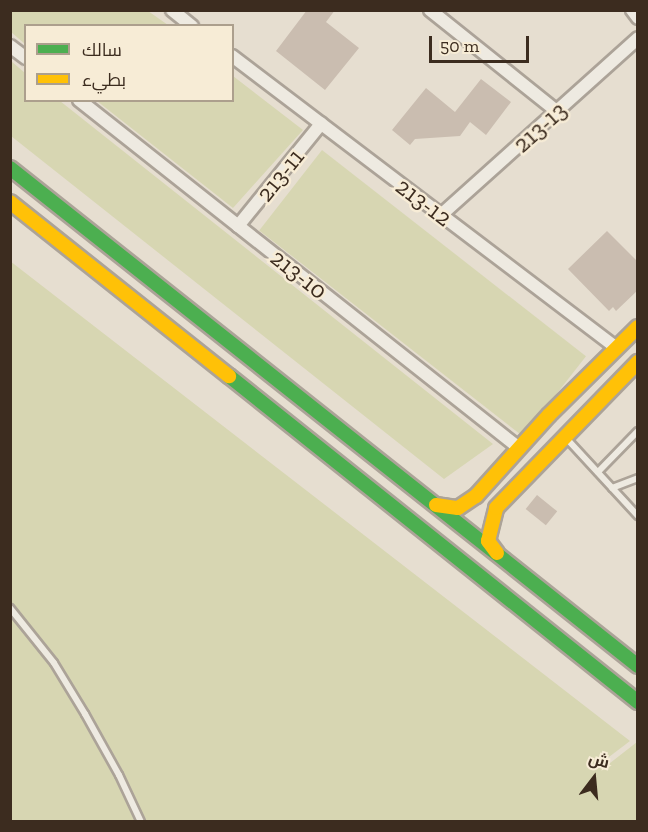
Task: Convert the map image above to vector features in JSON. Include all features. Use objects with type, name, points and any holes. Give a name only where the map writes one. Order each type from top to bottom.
[{"type":"main road","points":[[10,168],[638,666]]},
{"type":"main road","points":[[10,202],[638,702]]},
{"type":"main road","points":[[436,505],[458,508],[472,498],[638,327]]},
{"type":"main road","points":[[498,554],[488,541],[492,515],[638,362]]},
{"type":"main road","points":[[472,498],[473,512],[492,515]]},
{"type":"street","points":[[172,10],[190,24]]},
{"type":"street","points":[[430,10],[558,112]]},
{"type":"street","points":[[632,10],[638,18]]},
{"type":"street","name":"213-13","points":[[441,215],[638,38]]},
{"type":"street","points":[[10,46],[24,56]]},
{"type":"street","name":"213-12","points":[[234,58],[616,348]]},
{"type":"street","name":"213-10","points":[[83,102],[519,448]]},
{"type":"street","name":"213-11","points":[[238,226],[321,124]]},
{"type":"lane","points":[[598,472],[638,430]]},
{"type":"lane","points":[[565,436],[638,516]]},
{"type":"lane","points":[[612,488],[638,478]]},
{"type":"lane","points":[[10,608],[66,683],[119,775],[141,822]]},
{"type":"green space","points":[[10,11],[148,11],[167,24],[24,24],[24,43],[11,32]]},
{"type":"green space","points":[[11,61],[24,72],[24,102],[61,102],[493,444],[444,479],[11,136]]},
{"type":"green space","points":[[234,77],[303,130],[233,208],[98,102],[234,102]]},
{"type":"green space","points":[[322,150],[586,356],[523,437],[259,230]]},
{"type":"green space","points":[[10,261],[630,741],[601,763],[605,767],[637,742],[637,821],[11,821]]},
{"type":"building","points":[[307,10],[335,10],[326,22],[359,48],[325,90],[276,51]]},
{"type":"building","points":[[481,79],[511,102],[486,135],[470,122],[460,136],[415,139],[410,145],[392,130],[426,88],[455,112]]},
{"type":"building","points":[[607,231],[638,262],[638,290],[616,311],[613,307],[609,311],[568,269]]},
{"type":"building","points":[[537,495],[557,511],[546,525],[526,509]]},
{"type":"traffic: fast","points":[[10,168],[638,666]]},
{"type":"traffic: fast","points":[[229,376],[638,702]]},
{"type":"traffic: slow","points":[[10,202],[229,376]]},
{"type":"traffic: slow","points":[[436,505],[458,508],[476,496],[549,415],[638,327]]},
{"type":"traffic: slow","points":[[497,553],[488,541],[496,508],[638,362]]}]
